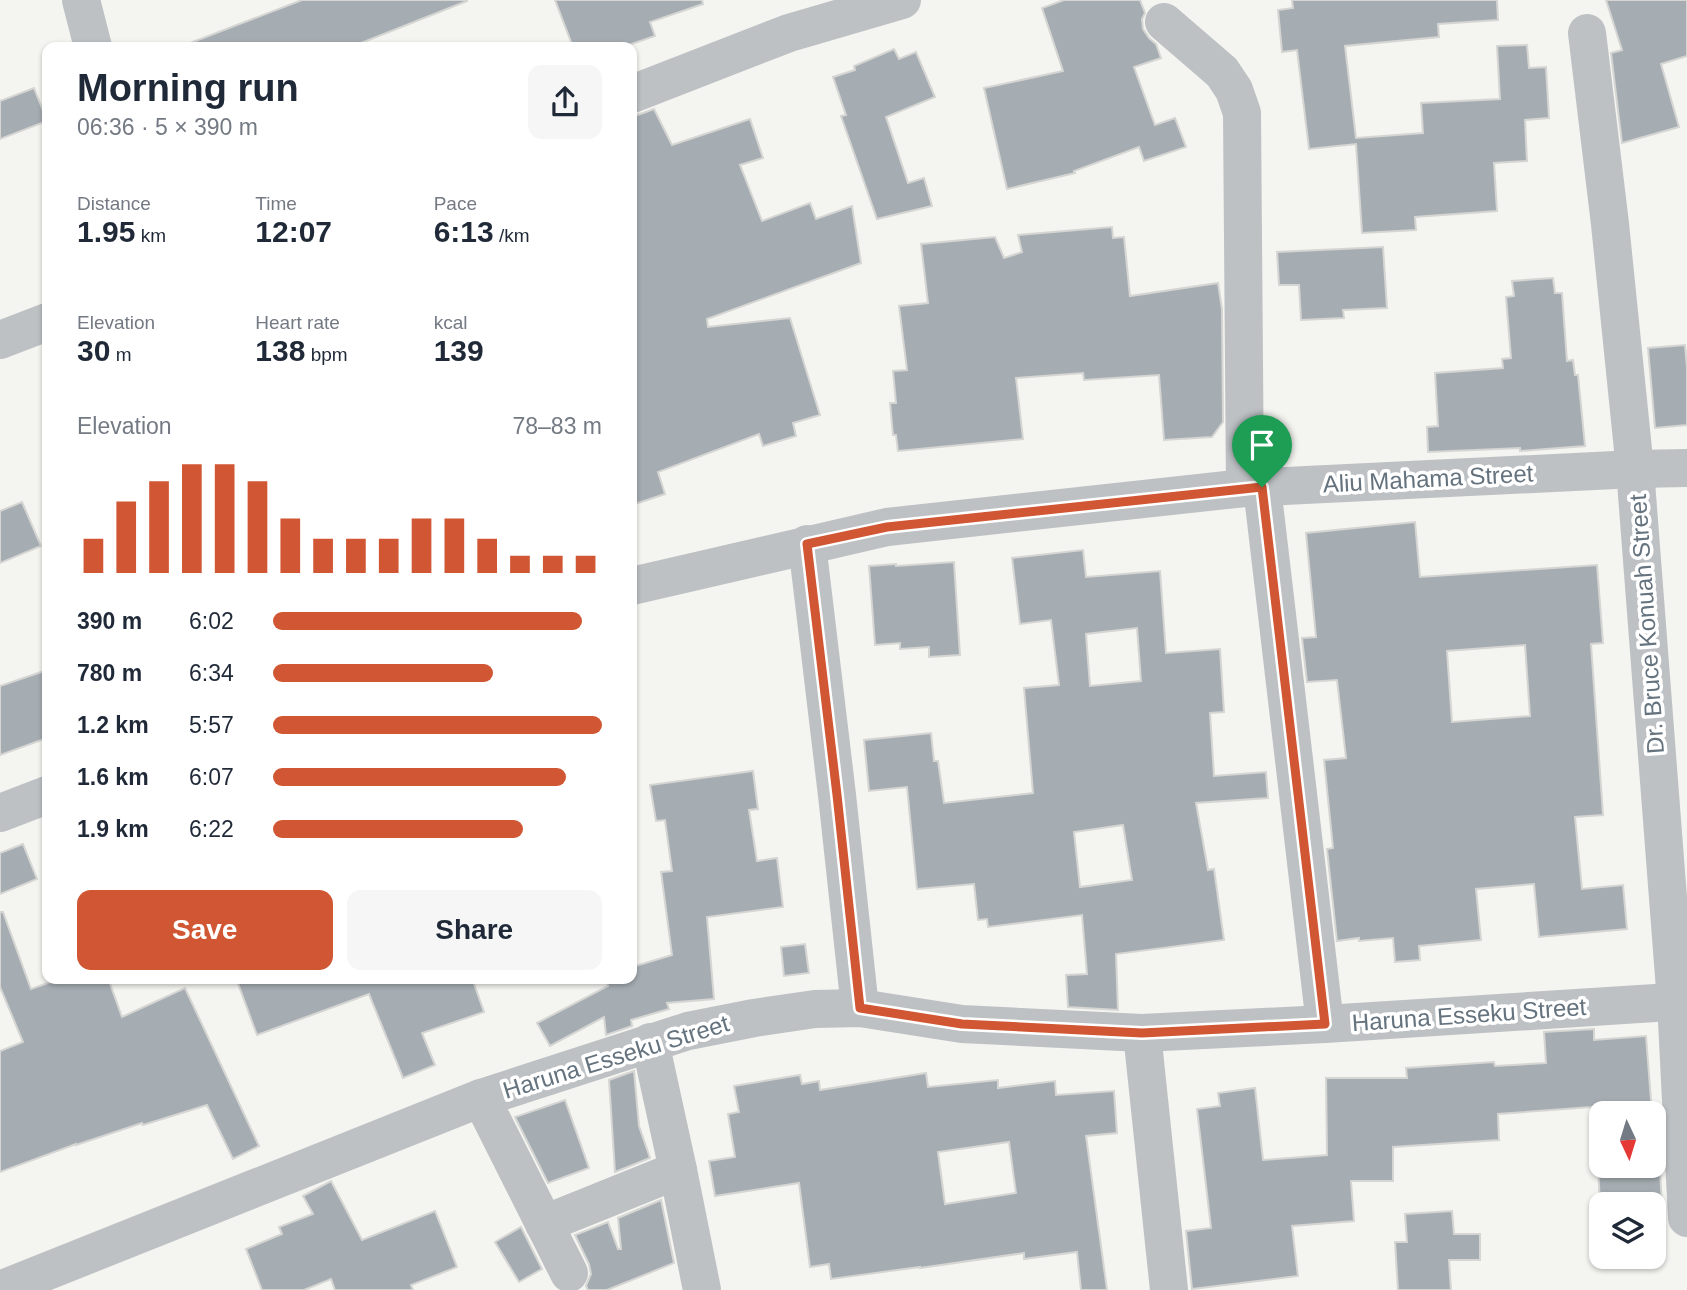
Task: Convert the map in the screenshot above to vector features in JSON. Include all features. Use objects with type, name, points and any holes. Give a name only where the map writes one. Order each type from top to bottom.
[{"type":"street","points":[[81,0],[92,42]]},
{"type":"street","points":[[637,92],[789,33],[902,0]]},
{"type":"street","points":[[1164,22],[1222,72],[1234,90],[1242,113],[1254,487],[1325,1024]]},
{"type":"street","name":"Dr. Bruce Konuah Street","points":[[1587,33],[1635,469],[1681,1001],[1687,1217]]},
{"type":"street","points":[[0,340],[42,324]]},
{"type":"street","name":"Aliu Mahama Street","points":[[637,585],[887,527],[1254,487],[1687,468]]},
{"type":"street","points":[[807,544],[860,1008]]},
{"type":"street","points":[[0,813],[42,797]]},
{"type":"street","name":"Haruna Esseku Street","points":[[0,1290],[481,1098],[650,1042],[688,1031],[754,1018],[816,1009],[860,1008],[962,1024],[1142,1033],[1681,1001]]},
{"type":"street","points":[[1142,1033],[1169,1290]]},
{"type":"street","points":[[650,1042],[702,1290]]},
{"type":"street","points":[[481,1098],[569,1273]]},
{"type":"street","points":[[544,1224],[678,1170]]},
{"type":"building","points":[[302,0],[467,0],[364,42],[193,42]]},
{"type":"building","points":[[555,0],[702,0],[703,4],[650,22],[655,36],[637,42],[571,42]]},
{"type":"building","points":[[1064,0],[1140,0],[1145,13],[1142,19],[1143,29],[1156,44],[1161,58],[1134,67],[1155,125],[1175,118],[1186,147],[1144,161],[1139,147],[1074,171],[1075,173],[1007,189],[984,88],[1063,71],[1042,8]]},
{"type":"building","points":[[1292,0],[1497,0],[1498,20],[1438,24],[1439,37],[1345,46],[1356,138],[1423,133],[1421,103],[1500,99],[1497,46],[1527,45],[1529,68],[1546,67],[1549,118],[1525,120],[1527,161],[1494,163],[1497,211],[1415,217],[1416,230],[1362,233],[1356,144],[1309,149],[1297,50],[1282,52],[1278,10],[1293,8]]},
{"type":"building","points":[[1606,0],[1687,0],[1687,56],[1661,64],[1679,127],[1622,143],[1611,53],[1622,50]]},
{"type":"building","points":[[894,49],[899,59],[916,52],[935,97],[886,117],[908,183],[924,178],[932,206],[877,219],[841,116],[846,115],[833,77],[855,70],[854,66]]},
{"type":"building","points":[[34,88],[42,108],[42,123],[0,139],[0,101]]},
{"type":"building","points":[[654,109],[672,145],[750,119],[763,158],[740,165],[762,221],[810,203],[816,219],[852,206],[861,263],[707,319],[708,327],[790,318],[820,415],[793,423],[796,436],[763,446],[759,434],[658,472],[665,494],[637,503],[637,115]]},
{"type":"building","points":[[1112,227],[1113,238],[1124,237],[1130,296],[1218,283],[1222,309],[1223,422],[1212,437],[1164,440],[1159,375],[1084,380],[1083,373],[1016,378],[1023,439],[898,451],[896,435],[893,435],[890,403],[896,403],[893,371],[907,370],[899,306],[928,303],[921,244],[995,237],[1004,258],[1022,252],[1018,235]]},
{"type":"building","points":[[1383,247],[1387,308],[1343,310],[1344,318],[1301,320],[1299,285],[1279,285],[1277,252]]},
{"type":"building","points":[[1553,278],[1555,293],[1562,293],[1567,361],[1573,360],[1575,375],[1578,375],[1585,446],[1520,451],[1520,448],[1428,452],[1427,427],[1438,426],[1435,373],[1503,368],[1502,359],[1511,358],[1506,297],[1514,296],[1512,281]]},
{"type":"building","points":[[1685,345],[1687,425],[1655,428],[1648,348]]},
{"type":"building","points":[[22,502],[41,546],[0,563],[0,511]]},
{"type":"building","points":[[1415,522],[1420,577],[1597,565],[1603,643],[1591,644],[1603,815],[1575,817],[1582,889],[1623,885],[1627,929],[1539,937],[1534,884],[1476,889],[1481,940],[1419,946],[1420,960],[1395,962],[1393,938],[1337,941],[1327,849],[1333,848],[1324,760],[1346,758],[1337,680],[1307,682],[1302,638],[1316,637],[1306,533]],"holes":[[[1525,645],[1530,716],[1452,722],[1447,651]]]},
{"type":"building","points":[[1083,550],[1086,577],[1160,571],[1166,653],[1220,649],[1224,712],[1210,713],[1214,776],[1266,772],[1268,798],[1196,803],[1208,870],[1214,869],[1224,940],[1116,954],[1118,1010],[1068,1007],[1066,975],[1087,974],[1082,915],[988,927],[987,919],[978,920],[974,884],[917,889],[907,787],[869,791],[864,740],[931,733],[934,761],[938,761],[944,803],[1033,793],[1024,688],[1059,685],[1051,620],[1020,624],[1012,558]],"holes":[[[1137,628],[1141,681],[1090,686],[1086,634]],[[1123,825],[1132,880],[1080,887],[1074,832]]]},
{"type":"building","points":[[954,562],[960,655],[929,657],[929,647],[900,649],[900,643],[875,645],[869,566]]},
{"type":"building","points":[[42,672],[42,740],[0,755],[0,686]]},
{"type":"building","points":[[753,771],[758,809],[749,810],[757,861],[777,858],[783,907],[707,917],[714,999],[667,1003],[669,1009],[631,1020],[632,1026],[606,1035],[604,1017],[550,1046],[537,1023],[608,984],[637,984],[637,966],[672,955],[661,872],[672,871],[665,820],[656,821],[650,785]]},
{"type":"building","points":[[23,844],[37,879],[0,894],[0,853]]},
{"type":"building","points":[[0,912],[3,912],[31,989],[45,984],[110,984],[122,1017],[185,988],[259,1146],[233,1159],[207,1105],[76,1144],[0,1172],[0,1051],[23,1042],[0,987]]},
{"type":"building","points":[[805,944],[809,973],[784,976],[781,947]]},
{"type":"building","points":[[238,984],[474,984],[484,1012],[422,1033],[435,1065],[403,1078],[369,994],[257,1035]]},
{"type":"building","points":[[1594,1029],[1594,1040],[1646,1036],[1651,1101],[1589,1101],[1589,1107],[1498,1114],[1499,1140],[1393,1147],[1393,1181],[1351,1181],[1354,1221],[1292,1226],[1298,1276],[1192,1289],[1186,1231],[1211,1228],[1197,1109],[1220,1106],[1218,1093],[1255,1088],[1263,1160],[1327,1155],[1326,1078],[1407,1078],[1406,1068],[1494,1062],[1495,1066],[1546,1063],[1544,1032]]},
{"type":"building","points":[[634,1071],[639,1126],[650,1158],[615,1172],[609,1080]]},
{"type":"building","points":[[926,1073],[928,1087],[998,1080],[998,1088],[1055,1081],[1056,1095],[1114,1091],[1117,1133],[1086,1136],[1107,1290],[1081,1290],[1077,1252],[1024,1259],[1024,1253],[831,1279],[829,1264],[810,1267],[799,1183],[715,1196],[709,1161],[735,1157],[728,1114],[739,1112],[734,1086],[800,1075],[802,1084],[819,1081],[820,1090]],"holes":[[[1009,1142],[1016,1193],[945,1204],[938,1152]]]},
{"type":"building","points":[[565,1100],[589,1168],[548,1183],[515,1117]]},
{"type":"building","points":[[1599,1178],[1660,1178],[1661,1192],[1599,1192]]},
{"type":"building","points":[[331,1181],[362,1240],[435,1211],[457,1267],[411,1285],[413,1290],[335,1290],[331,1279],[304,1290],[262,1290],[246,1249],[282,1234],[279,1227],[313,1214],[303,1196]]},
{"type":"building","points":[[661,1200],[674,1263],[607,1290],[588,1290],[586,1286],[591,1274],[589,1264],[575,1235],[608,1222],[618,1249],[621,1249],[618,1218]]},
{"type":"building","points":[[1452,1211],[1454,1234],[1480,1234],[1480,1260],[1449,1260],[1451,1290],[1398,1290],[1395,1242],[1407,1242],[1405,1214]]},
{"type":"building","points":[[521,1227],[542,1269],[519,1282],[495,1242]]},
{"type":"route","points":[[1262,487],[1325,1024],[1142,1033],[962,1024],[860,1008],[807,544],[887,527],[1262,487]]}]
